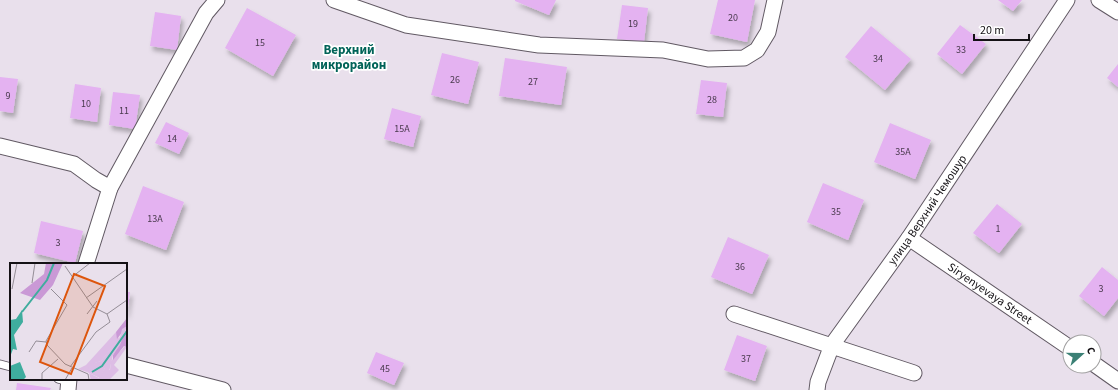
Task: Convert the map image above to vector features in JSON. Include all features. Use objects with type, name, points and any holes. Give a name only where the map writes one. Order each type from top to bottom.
[{"type":"street","points":[[86,263],[110,188],[206,13],[217,0]]},
{"type":"street","points":[[334,0],[406,25],[540,45],[663,50],[708,59],[744,58],[757,50],[768,32],[775,0]]},
{"type":"street","name":"улица Верхний Чемошур","points":[[817,390],[818,382],[832,345],[909,238],[1066,0]]},
{"type":"street","points":[[1099,0],[1118,12]]},
{"type":"street","points":[[0,146],[74,164],[110,188]]},
{"type":"street","name":"Siryenyevaya Street","points":[[909,238],[1062,343]]},
{"type":"street","points":[[734,314],[914,373]]},
{"type":"street","points":[[127,365],[223,390]]},
{"type":"street","points":[[1102,370],[1118,381]]},
{"type":"lane","points":[[0,364],[10,367]]},
{"type":"building","points":[[515,0],[556,0],[549,15]]},
{"type":"building","points":[[718,0],[755,0],[747,42],[710,34]]},
{"type":"building","points":[[998,0],[1022,0],[1013,11]]},
{"type":"building","points":[[622,5],[648,8],[644,42],[617,39]]},
{"type":"building","points":[[247,8],[296,35],[273,76],[225,48]]},
{"type":"building","points":[[155,12],[181,16],[177,50],[150,46]]},
{"type":"building","points":[[960,25],[986,44],[962,74],[937,54]]},
{"type":"building","points":[[871,26],[911,59],[885,90],[845,57]]},
{"type":"building","points":[[442,53],[479,62],[468,104],[431,95]]},
{"type":"building","points":[[505,58],[567,67],[561,105],[499,96]]},
{"type":"building","points":[[1118,64],[1118,87],[1107,78]]},
{"type":"building","points":[[0,77],[18,79],[13,113],[0,111]]},
{"type":"building","points":[[701,80],[727,83],[723,117],[696,114]]},
{"type":"building","points":[[75,84],[101,88],[97,122],[70,118]]},
{"type":"building","points":[[113,92],[140,95],[135,129],[109,125]]},
{"type":"building","points":[[392,108],[421,116],[413,147],[384,139]]},
{"type":"building","points":[[166,122],[189,133],[179,154],[155,143]]},
{"type":"building","points":[[890,123],[931,140],[915,179],[874,162]]},
{"type":"building","points":[[823,183],[864,200],[848,240],[807,222]]},
{"type":"building","points":[[143,186],[184,202],[166,250],[125,234]]},
{"type":"building","points":[[997,204],[1022,224],[999,253],[973,233]]},
{"type":"building","points":[[41,221],[83,231],[75,263],[34,253]]},
{"type":"building","points":[[728,237],[769,255],[752,294],[711,277]]},
{"type":"building","points":[[1102,267],[1118,280],[1118,298],[1104,316],[1079,296]]},
{"type":"building","points":[[127,292],[130,292],[127,314]]},
{"type":"building","points":[[737,335],[767,346],[755,381],[724,370]]},
{"type":"building","points":[[376,352],[404,363],[394,385],[367,373]]},
{"type":"building","points":[[17,383],[51,388],[50,390],[16,390]]},
{"type":"district","name":"Верхний микрорайон","points":[[349,56]]}]
